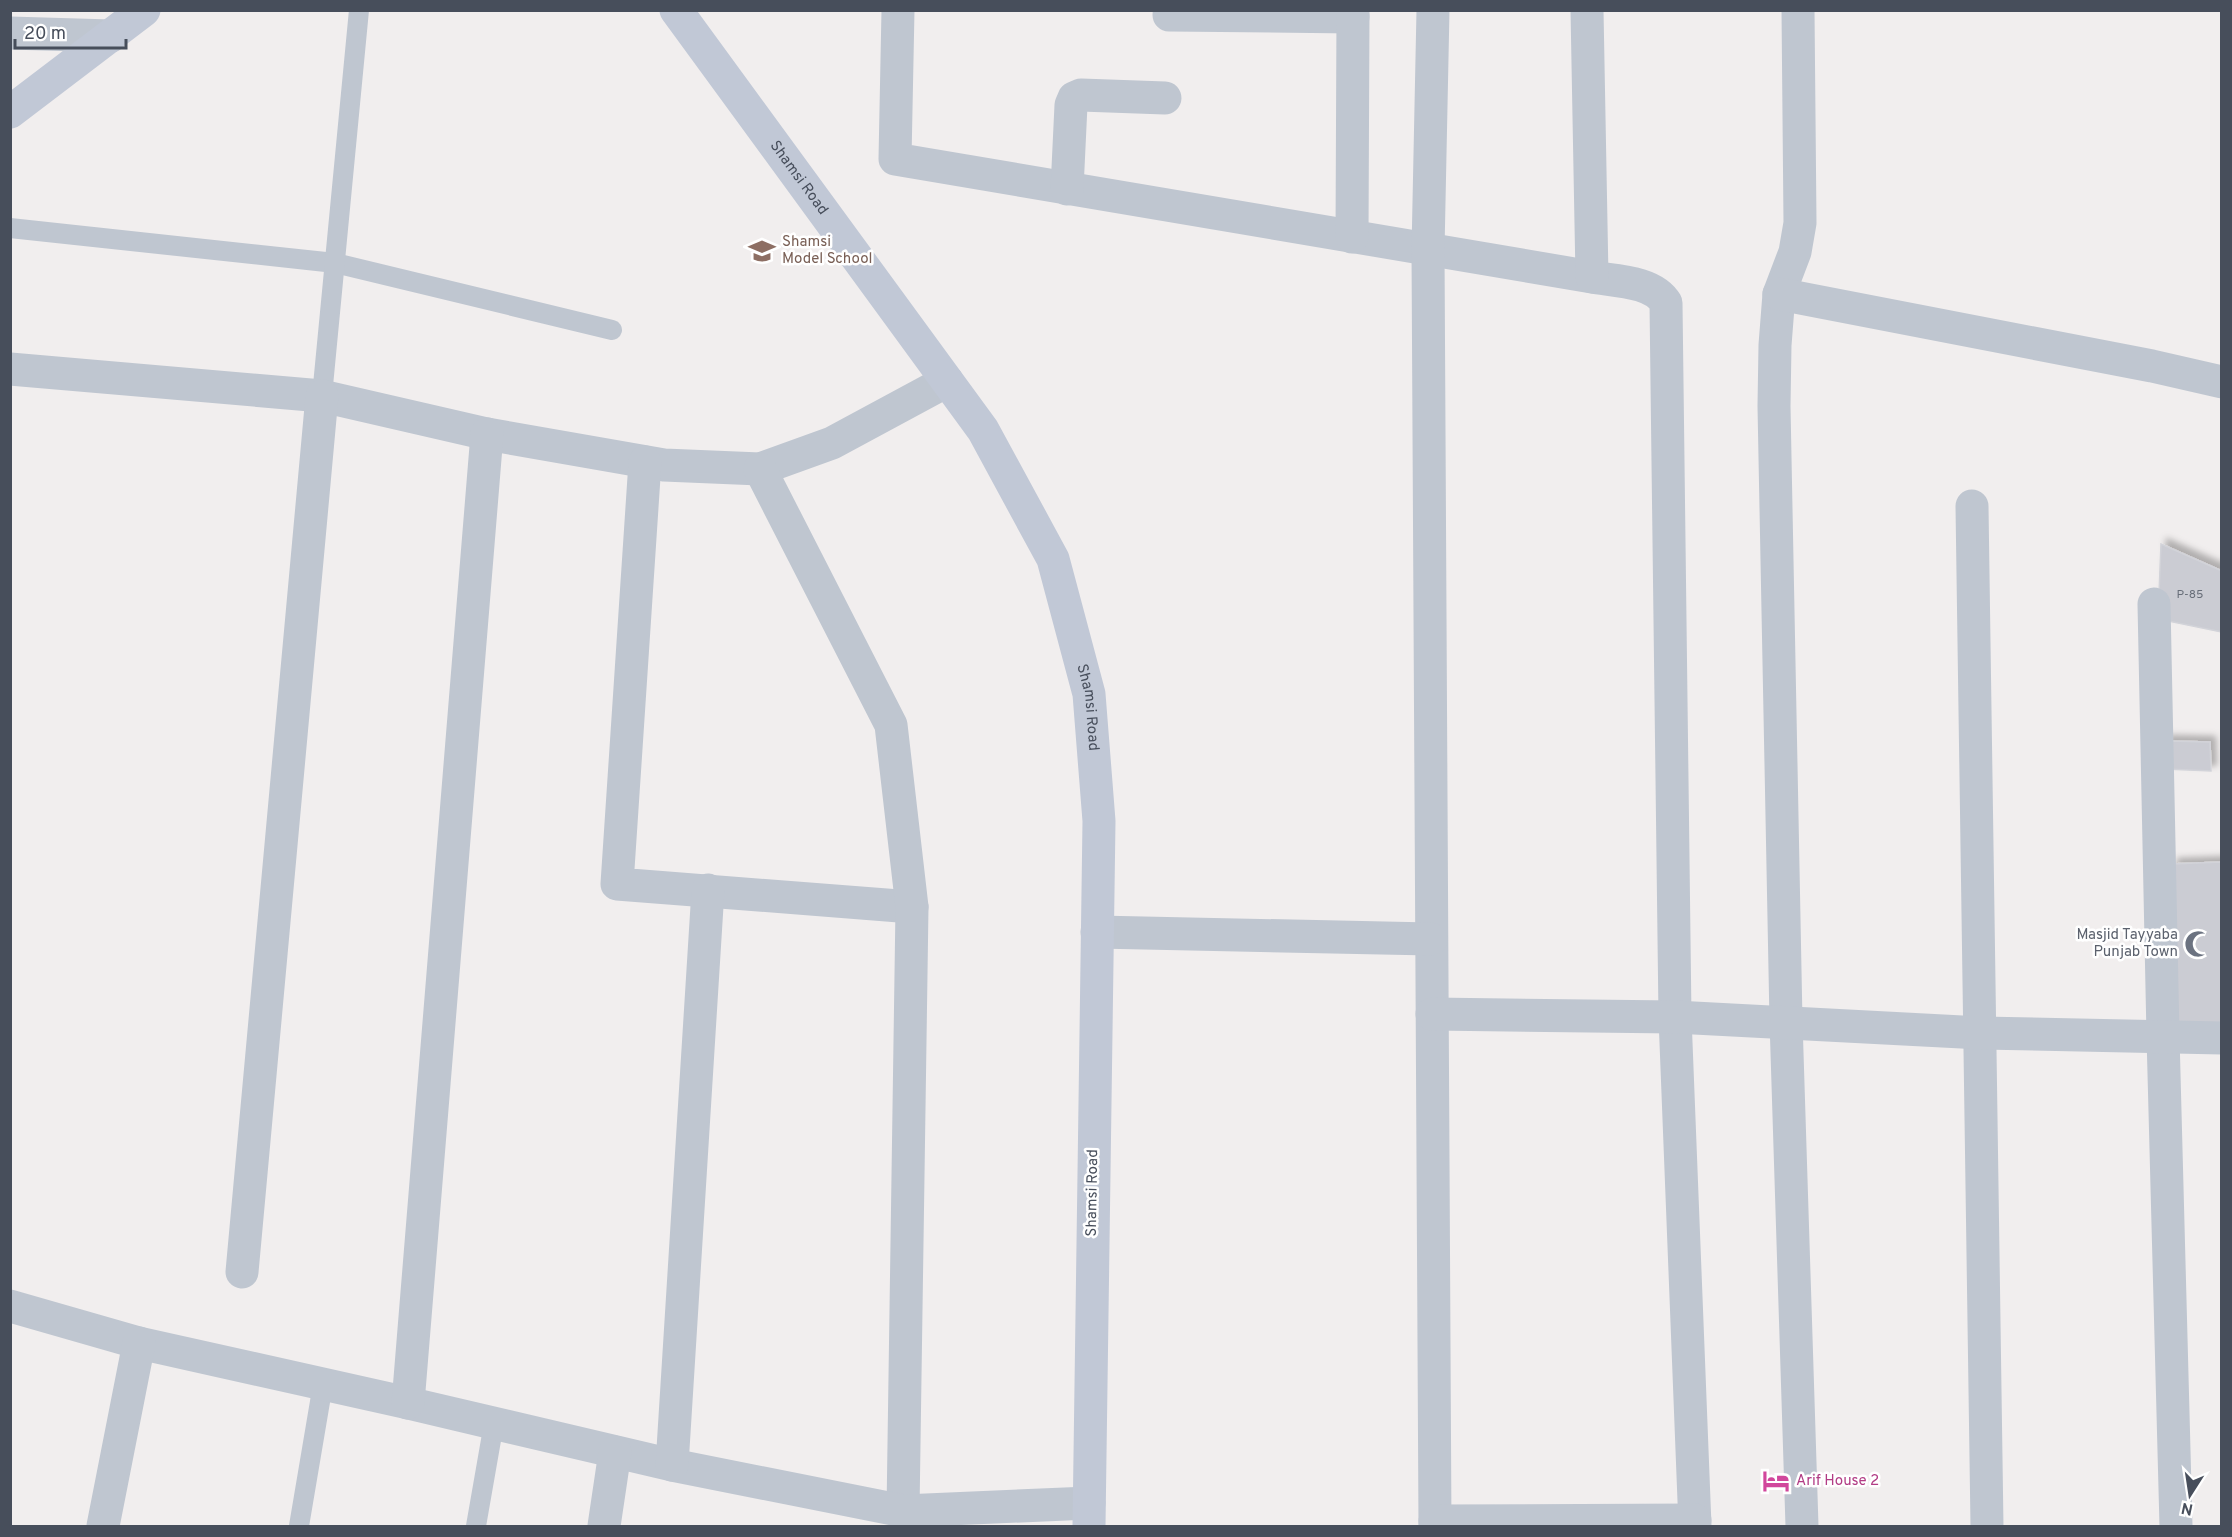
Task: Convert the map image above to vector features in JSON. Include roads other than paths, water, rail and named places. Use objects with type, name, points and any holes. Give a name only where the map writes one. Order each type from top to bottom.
[{"type":"street","points":[[10,112],[144,10]]},
{"type":"street","name":"Shamsi Road","points":[[676,10],[983,430],[1053,559],[1089,694],[1099,821],[1089,1515]]},
{"type":"street","points":[[898,10],[895,159],[1067,189],[1428,250],[1592,277],[1649,288],[1660,294],[1666,303],[1676,1017],[1695,1523],[1435,1524],[1428,250],[1432,10]]},
{"type":"street","points":[[1587,10],[1592,277]]},
{"type":"street","points":[[1798,10],[1800,223],[1795,252],[1779,294],[1774,406],[1786,1021],[1802,1527]]},
{"type":"street","points":[[1169,15],[1353,14],[1352,237]]},
{"type":"street","points":[[10,33],[111,36]]},
{"type":"street","points":[[1067,189],[1071,105],[1074,98],[1081,95],[1165,98]]},
{"type":"street","points":[[1779,294],[2152,366],[2222,382]]},
{"type":"street","points":[[10,369],[322,396],[487,434],[645,462],[664,465],[760,469],[832,443],[947,381]]},
{"type":"street","points":[[242,1272],[322,396]]},
{"type":"street","points":[[408,1403],[487,434]]},
{"type":"street","points":[[645,462],[617,884],[912,907]]},
{"type":"street","points":[[760,469],[891,725],[912,907],[903,1511]]},
{"type":"street","points":[[1972,506],[1987,1527]]},
{"type":"street","points":[[2154,603],[2176,1527]]},
{"type":"street","points":[[672,1465],[708,890]]},
{"type":"street","points":[[1097,932],[1431,939]]},
{"type":"street","points":[[1432,1014],[1676,1017],[1981,1033],[2222,1038]]},
{"type":"street","points":[[10,1306],[139,1343],[672,1465],[903,1511],[1089,1515]]},
{"type":"street","points":[[103,1527],[139,1343]]},
{"type":"street","points":[[604,1527],[615,1452]]},
{"type":"lane","points":[[322,396],[359,10]]},
{"type":"lane","points":[[10,228],[335,263],[612,330]]},
{"type":"lane","points":[[299,1527],[323,1384]]},
{"type":"lane","points":[[476,1527],[495,1423]]},
{"type":"place","name":"Shamsi Model School","points":[[762,251]]},
{"type":"place","name":"Masjid Tayyaba Punjab Town","points":[[2198,944]]},
{"type":"place","name":"Arif House 2","points":[[1776,1481]]}]
